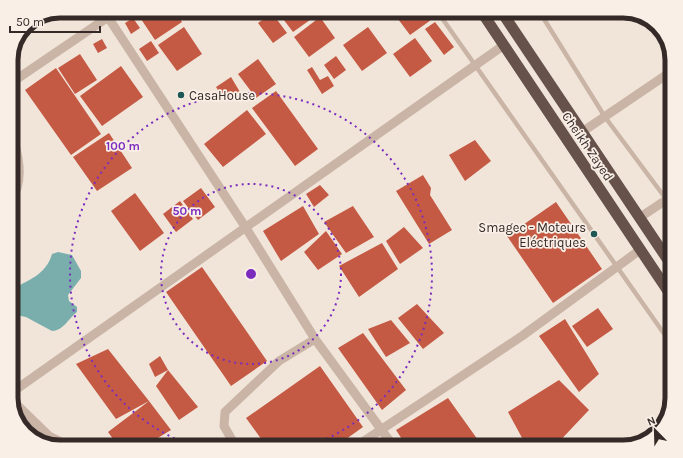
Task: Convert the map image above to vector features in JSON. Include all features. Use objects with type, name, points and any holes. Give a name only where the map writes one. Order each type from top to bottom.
[{"type":"highway","name":"Cheikh Zayed","points":[[486,18],[665,287]]},
{"type":"highway","name":"Cheikh Zayed","points":[[505,18],[665,256]]},
{"type":"street","points":[[18,78],[100,18]]},
{"type":"street","points":[[109,18],[246,228],[315,339],[389,440]]},
{"type":"street","points":[[18,388],[504,45]]},
{"type":"street","points":[[582,132],[665,76]]},
{"type":"street","points":[[18,162],[18,178]]},
{"type":"street","points":[[639,218],[665,204]]},
{"type":"street","points":[[365,440],[522,336],[640,250]]},
{"type":"street","points":[[232,440],[224,426],[225,412],[279,361],[315,339]]},
{"type":"street","points":[[19,408],[49,436],[56,440]]},
{"type":"lane","points":[[442,18],[665,334]]},
{"type":"lane","points":[[543,18],[605,117],[665,195]]},
{"type":"water","points":[[58,252],[72,255],[81,271],[81,278],[68,295],[69,301],[77,307],[77,312],[62,327],[52,331],[26,317],[18,315],[18,286],[41,272],[52,254]]},
{"type":"building","points":[[133,18],[140,28],[131,34],[125,23]]},
{"type":"building","points":[[140,18],[179,18],[182,22],[155,40]]},
{"type":"building","points":[[265,18],[276,18],[287,33],[273,43],[258,23]]},
{"type":"building","points":[[282,18],[313,18],[293,32]]},
{"type":"building","points":[[321,18],[335,38],[309,57],[294,37]]},
{"type":"building","points":[[397,18],[430,18],[431,20],[410,35]]},
{"type":"building","points":[[435,22],[454,47],[444,55],[425,29]]},
{"type":"building","points":[[184,27],[202,54],[177,71],[158,45]]},
{"type":"building","points":[[368,27],[387,53],[362,71],[343,45]]},
{"type":"building","points":[[415,38],[432,61],[410,77],[393,54]]},
{"type":"building","points":[[102,39],[107,48],[98,53],[93,44]]},
{"type":"building","points":[[151,41],[159,53],[147,61],[139,49]]},
{"type":"building","points":[[80,54],[97,80],[75,94],[58,68]]},
{"type":"building","points":[[336,56],[346,70],[334,79],[324,65]]},
{"type":"building","points":[[258,59],[276,84],[256,98],[238,74]]},
{"type":"building","points":[[121,66],[143,97],[102,126],[80,96]]},
{"type":"building","points":[[312,67],[320,80],[328,76],[334,86],[322,94],[307,70]]},
{"type":"building","points":[[56,68],[101,134],[71,155],[25,90]]},
{"type":"building","points":[[231,77],[240,92],[225,101],[216,87]]},
{"type":"building","points":[[276,91],[318,149],[295,166],[252,108]]},
{"type":"building","points":[[247,110],[266,134],[223,167],[204,144]]},
{"type":"building","points":[[109,133],[132,168],[97,191],[73,157]]},
{"type":"building","points":[[475,140],[491,161],[465,181],[449,155]]},
{"type":"building","points":[[423,175],[431,188],[430,195],[452,230],[429,244],[396,191]]},
{"type":"building","points":[[320,185],[329,195],[314,207],[306,194]]},
{"type":"building","points":[[201,188],[215,207],[198,220],[183,201]]},
{"type":"building","points":[[135,193],[164,233],[140,251],[111,211]]},
{"type":"building","points":[[180,201],[193,219],[176,232],[163,214]]},
{"type":"building","points":[[556,202],[602,269],[553,303],[507,236]]},
{"type":"building","points":[[303,206],[319,234],[281,261],[263,231]]},
{"type":"building","points":[[353,206],[374,237],[346,253],[324,222]]},
{"type":"building","points":[[404,227],[423,248],[400,264],[386,241]]},
{"type":"building","points":[[326,231],[342,254],[318,270],[304,252]]},
{"type":"building","points":[[382,243],[398,269],[359,297],[339,266]]},
{"type":"building","points":[[202,267],[267,361],[231,386],[166,292]]},
{"type":"building","points":[[417,304],[444,333],[423,349],[398,318]]},
{"type":"building","points":[[598,308],[613,329],[587,347],[572,326]]},
{"type":"building","points":[[565,319],[599,374],[579,392],[539,336]]},
{"type":"building","points":[[391,320],[410,343],[386,357],[368,329]]},
{"type":"building","points":[[363,333],[406,390],[382,410],[338,348]]},
{"type":"building","points":[[108,349],[149,401],[116,419],[76,364]]},
{"type":"building","points":[[160,356],[168,370],[155,377],[149,364]]},
{"type":"building","points":[[320,366],[363,427],[345,440],[262,440],[246,418]]},
{"type":"building","points":[[168,370],[198,407],[179,420],[156,386]]},
{"type":"building","points":[[559,380],[589,410],[561,440],[523,440],[508,412]]},
{"type":"building","points":[[448,398],[478,440],[402,440],[396,430]]},
{"type":"building","points":[[149,401],[171,430],[155,440],[114,440],[108,432]]},
{"type":"building","points":[[656,425],[651,430],[649,431],[648,430]]},
{"type":"place","name":"CasaHouse","points":[[181,95]]},
{"type":"place","name":"Smagec - Moteurs Eléctriques","points":[[594,234]]}]
